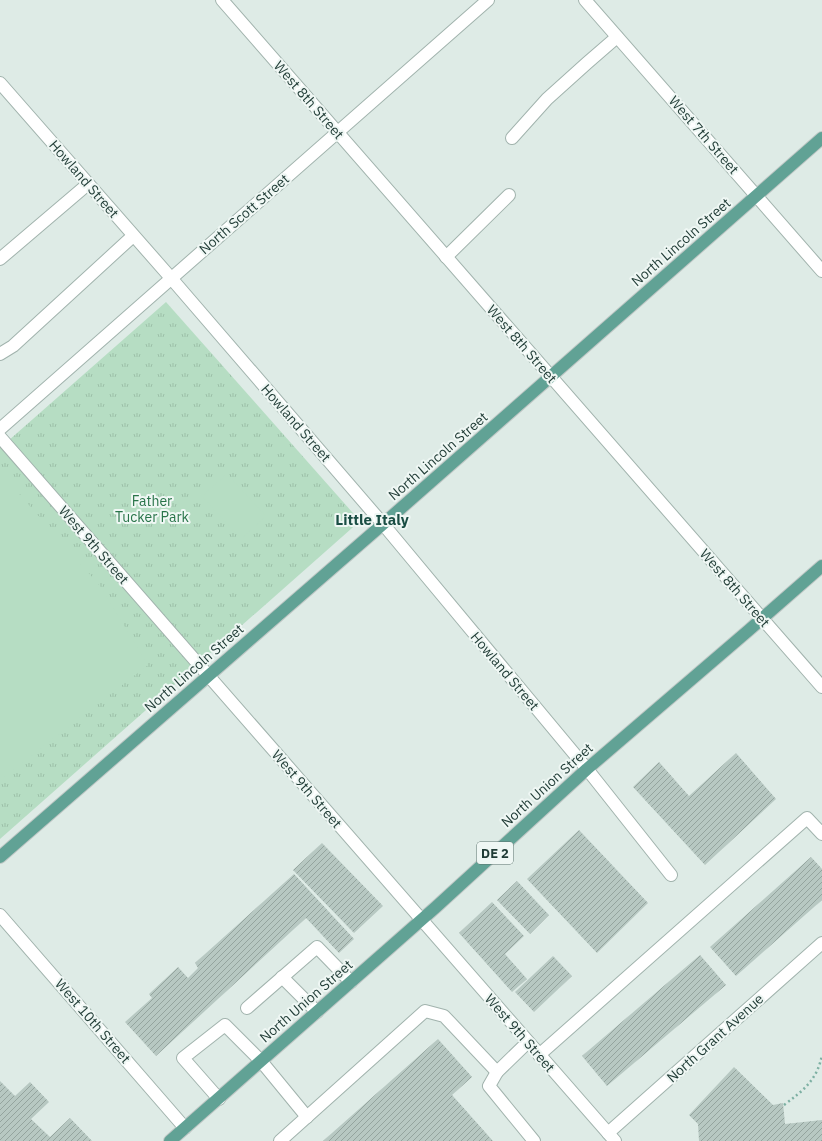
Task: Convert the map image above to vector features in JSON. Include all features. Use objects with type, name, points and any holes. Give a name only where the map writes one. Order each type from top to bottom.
[{"type":"main road","name":"North Lincoln Street","points":[[0,857],[383,524],[822,138]]},
{"type":"main road","name":"North Union Street","points":[[170,1141],[421,920],[587,769],[822,566]]},
{"type":"street","name":"West 8th Street","points":[[222,0],[822,687]]},
{"type":"street","name":"North Scott Street","points":[[0,429],[488,0]]},
{"type":"street","name":"West 7th Street","points":[[585,0],[822,271]]},
{"type":"street","points":[[512,138],[548,98],[586,63],[618,37]]},
{"type":"street","name":"Howland Street","points":[[0,83],[171,278],[383,524],[587,769],[671,876]]},
{"type":"street","points":[[0,259],[88,184]]},
{"type":"street","points":[[446,257],[509,195]]},
{"type":"street","points":[[0,354],[13,346],[133,236]]},
{"type":"street","name":"West 9th Street","points":[[0,437],[611,1137]]},
{"type":"street","points":[[539,1055],[807,818],[822,834]]},
{"type":"street","name":"West 10th Street","points":[[0,915],[185,1128]]},
{"type":"street","name":"North Grant Avenue","points":[[611,1137],[822,943]]},
{"type":"street","points":[[247,1008],[317,947],[351,982]]},
{"type":"street","points":[[282,977],[317,1012]]},
{"type":"street","points":[[280,1141],[424,1011],[444,1016],[497,1072]]},
{"type":"street","points":[[219,1099],[183,1058],[225,1025],[261,1061],[307,1117]]},
{"type":"street","points":[[528,1042],[497,1072],[489,1086],[534,1141]]},
{"type":"path","points":[[784,1105],[807,1087],[814,1078],[822,1055]]},
{"type":"green space","name":"Father Tucker Park","points":[[166,302],[360,521],[0,839],[0,448]]},
{"type":"green space","points":[[0,472],[100,586],[148,665],[0,780]]},
{"type":"green space","points":[[227,474],[266,516],[241,539],[202,496]]},
{"type":"building","points":[[736,753],[776,799],[705,865],[633,787],[659,762],[689,796]]},
{"type":"building","points":[[579,830],[648,903],[597,953],[527,879]]},
{"type":"building","points":[[322,843],[383,906],[354,933],[293,870]]},
{"type":"building","points":[[811,857],[822,869],[822,900],[736,976],[710,947]]},
{"type":"building","points":[[294,874],[354,939],[339,953],[306,918],[156,1056],[125,1022],[152,998],[149,994],[178,967],[188,978],[198,968],[195,963]]},
{"type":"building","points":[[517,881],[549,915],[530,934],[497,900]]},
{"type":"building","points":[[492,902],[524,936],[505,954],[527,979],[512,992],[459,933]]},
{"type":"building","points":[[700,955],[726,985],[607,1086],[582,1056]]},
{"type":"building","points":[[553,956],[572,976],[534,1012],[515,992]]},
{"type":"building","points":[[438,1039],[472,1077],[452,1095],[493,1141],[323,1141]]},
{"type":"building","points":[[734,1067],[773,1105],[783,1103],[785,1124],[822,1120],[822,1141],[699,1141],[698,1124],[689,1115]]},
{"type":"building","points":[[0,1081],[15,1096],[30,1082],[49,1102],[31,1119],[50,1137],[70,1118],[92,1141],[0,1141]]},
{"type":"district","name":"Little Italy","points":[[372,519]]}]
